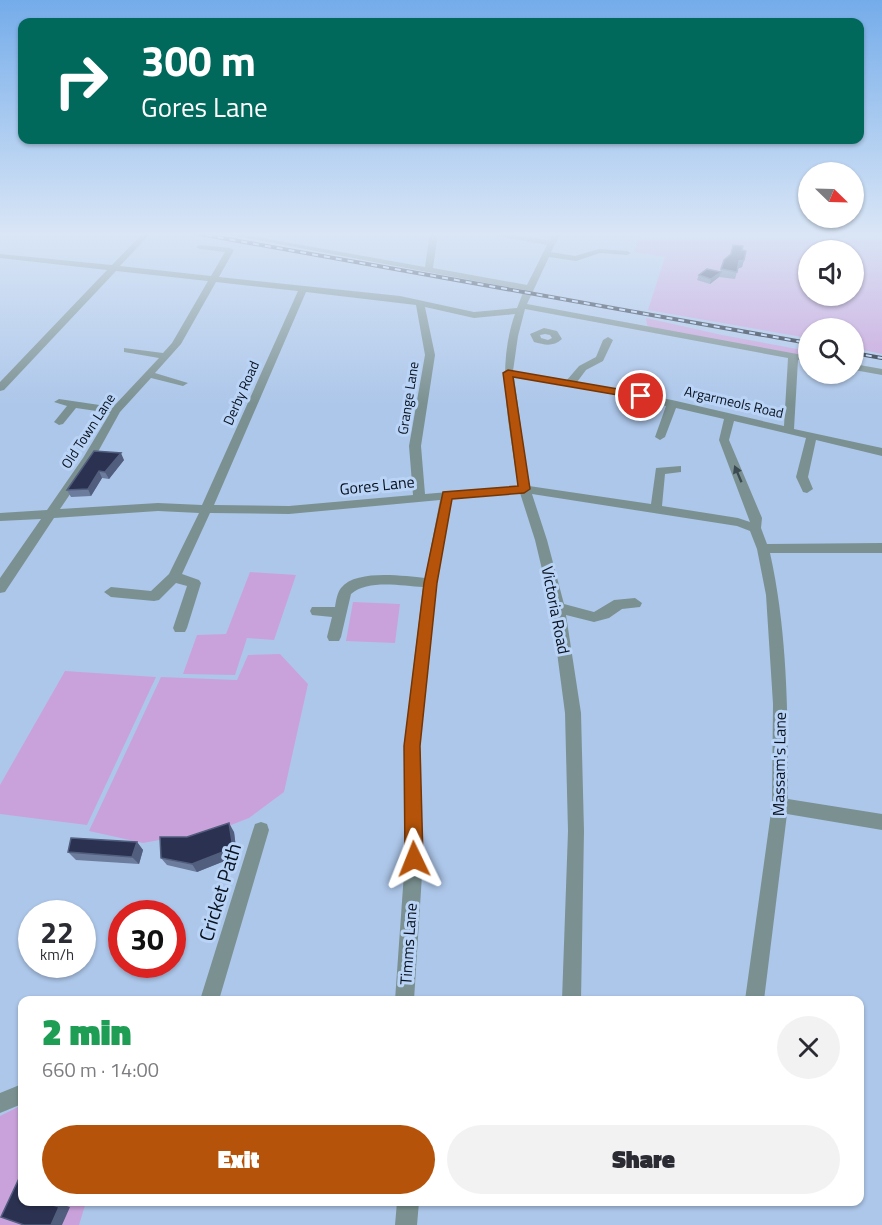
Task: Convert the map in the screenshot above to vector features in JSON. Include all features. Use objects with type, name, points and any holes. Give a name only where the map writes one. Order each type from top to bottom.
[{"type":"street","points":[[0,388],[93,290]]},
{"type":"street","name":"Old Town Lane","points":[[0,588],[88,459],[116,411],[167,356],[180,338],[206,290]]},
{"type":"street","name":"Derby Road","points":[[174,577],[206,510],[302,290]]},
{"type":"street","points":[[314,290],[400,299],[474,315],[520,309],[798,357]]},
{"type":"street","name":"Victoria Road","points":[[527,290],[513,335],[508,357],[508,373],[524,489],[541,540],[558,608],[573,713],[576,831],[572,996]]},
{"type":"street","name":"Grange Lane","points":[[419,497],[415,446],[430,355],[420,303]]},
{"type":"street","points":[[513,335],[534,336]]},
{"type":"street","points":[[571,383],[575,374],[583,366],[600,359],[608,340]]},
{"type":"street","points":[[127,350],[167,356]]},
{"type":"street","points":[[789,430],[793,356]]},
{"type":"street","points":[[864,369],[882,372]]},
{"type":"street","name":"Argarmeols Road","points":[[508,373],[672,403],[882,452]]},
{"type":"street","points":[[149,375],[183,383]]},
{"type":"street","points":[[59,402],[116,411]]},
{"type":"street","points":[[660,437],[672,403]]},
{"type":"street","points":[[59,422],[74,404]]},
{"type":"street","name":"Massam's Lane","points":[[730,417],[724,440],[756,518],[755,528],[764,549],[773,595],[780,704],[780,805],[756,996]]},
{"type":"street","points":[[807,489],[802,477],[812,436]]},
{"type":"street","points":[[656,510],[660,471],[676,469]]},
{"type":"street","name":"Gores Lane","points":[[0,517],[158,507],[206,510],[289,510],[524,489],[738,522],[755,528]]},
{"type":"street","name":"Timms Lane","points":[[405,996],[414,859],[412,746],[430,583],[447,495]]},
{"type":"street","points":[[764,549],[882,548]]},
{"type":"street","points":[[111,592],[154,596],[174,577],[194,583],[180,628]]},
{"type":"street","points":[[334,637],[345,592],[355,583],[430,583]]},
{"type":"street","points":[[558,608],[594,617],[604,614],[619,604],[635,603]]},
{"type":"street","points":[[317,611],[340,612]]},
{"type":"street","points":[[780,805],[882,822]]},
{"type":"street","name":"Cricket Path","points":[[210,996],[261,830]]},
{"type":"street","points":[[0,1103],[18,1096]]},
{"type":"street","points":[[406,1225],[408,1206]]},
{"type":"shaded area","points":[[654,290],[798,290],[798,306],[864,306],[864,290],[882,290],[882,354],[864,350],[864,318],[798,318],[798,336],[648,310]]},
{"type":"shaded area","points":[[646,318],[798,349],[798,356],[650,328]]},
{"type":"shaded area","points":[[250,572],[296,575],[274,640],[247,638],[235,675],[183,674],[197,635],[226,634]]},
{"type":"shaded area","points":[[353,602],[400,604],[395,643],[346,641]]},
{"type":"shaded area","points":[[280,654],[308,684],[284,792],[249,818],[195,839],[170,838],[143,843],[89,831],[161,677],[237,680],[248,655]]},
{"type":"shaded area","points":[[65,671],[156,677],[87,825],[0,814],[0,785]]},
{"type":"shaded area","points":[[18,1107],[18,1206],[85,1206],[79,1225],[0,1225],[0,1116]]},
{"type":"building","points":[[94,451],[121,453],[105,472],[99,471],[88,489],[67,490]]},
{"type":"building","points":[[229,823],[233,848],[192,864],[161,858],[160,837],[187,837]]},
{"type":"building","points":[[71,838],[137,842],[132,857],[68,852]]},
{"type":"building","points":[[18,1181],[18,1206],[59,1207],[51,1225],[24,1225],[1,1217]]},
{"type":"railway","points":[[513,290],[798,341]]},
{"type":"railway","points":[[864,355],[882,358]]},
{"type":"route","points":[[414,859],[412,746],[430,583],[447,495],[524,489],[508,373],[641,396]]}]
